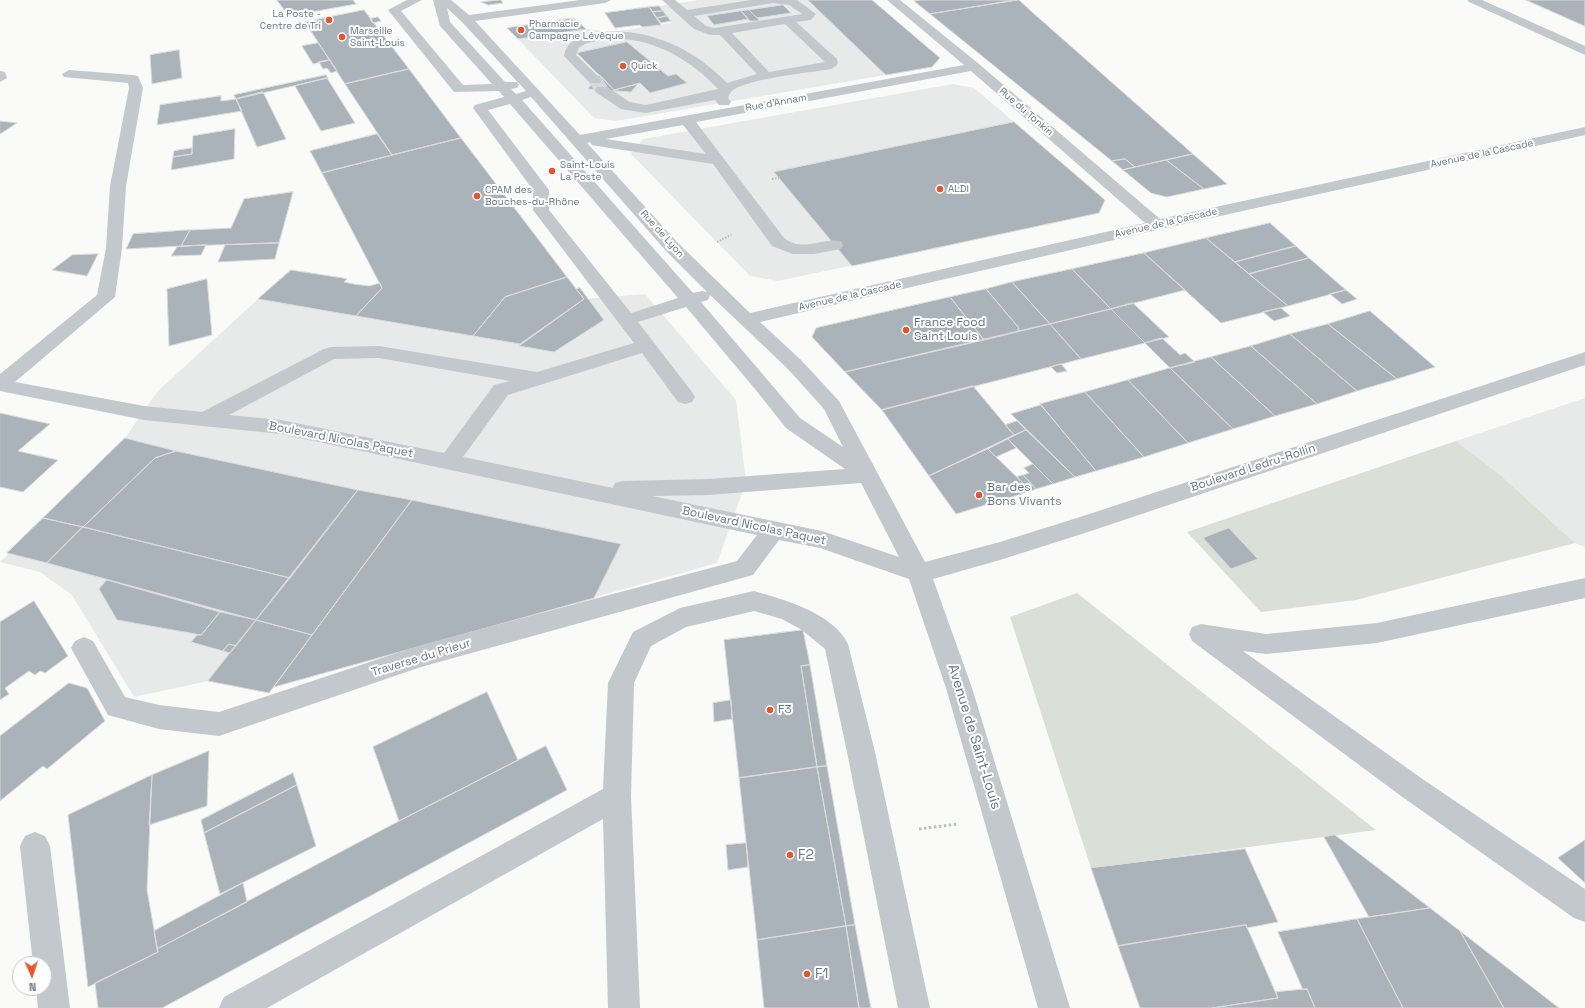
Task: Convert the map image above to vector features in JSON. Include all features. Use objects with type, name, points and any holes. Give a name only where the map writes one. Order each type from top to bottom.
[{"type":"street","points":[[416,0],[394,10],[459,89],[509,93]]},
{"type":"street","points":[[439,0],[444,23],[509,93],[690,300],[762,384],[793,423],[869,475]]},
{"type":"street","name":"Rue de Lyon","points":[[444,0],[466,19],[530,87],[672,247],[716,291],[748,319],[800,370],[832,406],[869,475]]},
{"type":"street","points":[[466,19],[605,0]]},
{"type":"street","points":[[668,0],[685,14],[695,26],[709,32],[807,17],[810,14],[792,2],[781,0],[685,14]]},
{"type":"street","name":"Rue du Tonkin","points":[[893,0],[974,67],[1157,225]]},
{"type":"street","points":[[1473,0],[1585,51]]},
{"type":"street","points":[[724,92],[713,75],[697,62],[659,43],[621,35],[606,35],[579,41],[573,46],[570,56],[599,85],[626,106],[646,109],[724,92],[734,85],[766,76],[826,67],[830,65],[832,62],[787,20]]},
{"type":"street","points":[[723,31],[766,76]]},
{"type":"street","name":"Rue d'Annam","points":[[578,140],[974,67]]},
{"type":"street","points":[[0,385],[106,297],[114,248],[118,186],[136,88],[134,79],[69,74]]},
{"type":"street","points":[[530,87],[509,93],[480,108],[541,190],[541,210],[685,397]]},
{"type":"street","points":[[724,92],[722,98],[729,112]]},
{"type":"street","points":[[688,120],[778,242],[793,249],[814,249],[835,245]]},
{"type":"street","name":"Avenue de la Cascade","points":[[748,319],[1157,225],[1585,132]]},
{"type":"street","points":[[578,140],[718,160]]},
{"type":"street","points":[[627,320],[716,291]]},
{"type":"street","points":[[449,462],[501,390],[646,346]]},
{"type":"street","points":[[203,420],[331,353],[379,352],[538,379]]},
{"type":"street","name":"Boulevard Ledru-Rollin","points":[[919,573],[1000,551],[1083,525],[1585,358]]},
{"type":"street","name":"Boulevard Nicolas Paquet","points":[[0,385],[144,413],[281,427],[774,529],[822,540],[919,573]]},
{"type":"street","name":"Boulevard Nicolas Paquet","points":[[587,490],[709,487],[869,475]]},
{"type":"street","name":"Avenue de Saint-Louis","points":[[869,475],[919,573],[956,678],[1054,1008]]},
{"type":"street","name":"Traverse du Prieur","points":[[84,648],[117,707],[159,717],[219,724],[421,656],[744,568],[774,529]]},
{"type":"street","points":[[1585,588],[1377,633],[1266,644],[1201,634],[1411,787],[1585,907]]},
{"type":"street","points":[[624,1008],[617,796],[621,683],[642,639],[680,618],[754,601],[789,611],[812,623],[836,644],[861,752],[914,1008]]},
{"type":"street","points":[[235,1008],[617,796]]},
{"type":"street","points":[[35,846],[54,1008]]},
{"type":"path","points":[[916,829],[998,818]]},
{"type":"shaded area","points":[[699,0],[872,0],[932,67],[616,121],[594,118],[518,39],[586,29],[612,32],[672,23],[659,6]]},
{"type":"shaded area","points":[[953,84],[974,88],[1105,200],[1099,213],[778,281],[750,276],[631,154],[643,139]]},
{"type":"shaded area","points":[[645,294],[736,400],[746,482],[717,563],[274,687],[269,693],[208,681],[134,697],[72,595],[40,572],[0,562],[125,438],[157,392],[258,299],[520,344],[584,299]]},
{"type":"shaded area","points":[[1585,398],[1585,547],[1575,543],[1499,474],[1456,441]]},
{"type":"shaded area","points":[[1456,441],[1499,474],[1575,543],[1356,600],[1261,612],[1187,532]]},
{"type":"shaded area","points":[[1077,593],[1376,830],[1091,868],[1010,617]]},
{"type":"building","points":[[277,0],[353,0],[356,4],[289,16]]},
{"type":"building","points":[[501,0],[503,3],[488,5],[481,2]]},
{"type":"building","points":[[808,0],[872,0],[940,58],[932,67],[886,75]]},
{"type":"building","points":[[1015,0],[930,14],[914,1]]},
{"type":"building","points":[[1019,0],[1193,154],[1135,167],[1125,159],[1112,161],[930,14]]},
{"type":"building","points":[[1526,0],[1585,0],[1585,26]]},
{"type":"building","points":[[783,5],[791,13],[757,18],[749,10]]},
{"type":"building","points":[[659,6],[663,11],[653,12],[649,7]]},
{"type":"building","points":[[649,7],[661,25],[642,27],[640,25],[615,28],[605,13]]},
{"type":"building","points":[[364,10],[409,69],[345,84],[305,22]]},
{"type":"building","points":[[749,10],[759,20],[750,21],[741,11]]},
{"type":"building","points":[[663,11],[667,16],[657,18],[653,12]]},
{"type":"building","points":[[741,11],[748,19],[714,25],[707,16]]},
{"type":"building","points":[[667,16],[671,21],[661,23],[657,18]]},
{"type":"building","points":[[378,17],[381,21],[373,23],[370,19]]},
{"type":"building","points":[[574,18],[586,29],[518,39],[507,28]]},
{"type":"building","name":"Quick","points":[[627,42],[668,76],[676,74],[687,83],[650,93],[640,83],[614,90],[577,53]]},
{"type":"building","points":[[318,43],[330,60],[313,64],[302,46]]},
{"type":"building","points":[[179,50],[182,78],[152,84],[150,55]]},
{"type":"building","points":[[330,60],[337,71],[331,73],[327,68],[323,69],[319,62]]},
{"type":"building","points":[[409,69],[461,138],[392,155],[345,84]]},
{"type":"building","points":[[326,75],[328,78],[236,99],[234,95]]},
{"type":"building","points":[[600,75],[614,90],[638,84],[631,92],[588,89]]},
{"type":"building","points":[[327,78],[355,123],[321,131],[295,86]]},
{"type":"building","points":[[263,92],[286,139],[257,147],[236,99]]},
{"type":"building","points":[[221,96],[221,101],[236,99],[242,111],[157,125],[160,105]]},
{"type":"building","points":[[0,121],[17,123],[0,134]]},
{"type":"building","name":"ALDI","points":[[1014,122],[1105,200],[1099,213],[852,266],[774,172]]},
{"type":"building","points":[[235,129],[234,159],[171,170],[173,157],[192,154],[193,136]]},
{"type":"building","points":[[377,134],[392,155],[322,173],[310,151]]},
{"type":"building","points":[[461,138],[567,277],[505,297],[473,336],[356,316],[382,288],[322,173]]},
{"type":"building","points":[[192,148],[192,154],[173,157],[174,151]]},
{"type":"building","points":[[1193,154],[1227,184],[1204,189],[1166,160]]},
{"type":"building","points":[[1125,159],[1135,167],[1123,170],[1112,161]]},
{"type":"building","points":[[1166,160],[1204,189],[1167,197],[1151,193],[1123,170]]},
{"type":"building","points":[[293,192],[279,243],[181,246],[190,230],[231,228],[244,199]]},
{"type":"building","points":[[1270,223],[1296,246],[1235,262],[1206,238]]},
{"type":"building","points":[[190,230],[181,246],[126,249],[133,234]]},
{"type":"building","points":[[1206,238],[1288,306],[1221,323],[1144,253]]},
{"type":"building","points":[[279,243],[275,259],[218,262],[225,245]]},
{"type":"building","points":[[206,245],[201,255],[171,256],[177,247]]},
{"type":"building","points":[[1296,246],[1309,258],[1249,274],[1235,262]]},
{"type":"building","points":[[1144,253],[1185,290],[1111,309],[1072,269]]},
{"type":"building","points":[[98,254],[87,276],[52,270],[72,255]]},
{"type":"building","points":[[1309,258],[1346,290],[1288,306],[1249,274]]},
{"type":"building","points":[[1072,269],[1111,309],[1050,324],[1012,282]]},
{"type":"building","points":[[291,270],[343,278],[347,279],[344,282],[354,284],[369,286],[380,283],[382,288],[356,316],[258,299]]},
{"type":"building","points":[[567,277],[584,299],[520,344],[473,336],[505,297]]},
{"type":"building","points":[[207,279],[212,335],[169,346],[167,289]]},
{"type":"building","points":[[1012,282],[1050,324],[1017,332],[1019,328],[986,289]]},
{"type":"building","points":[[580,288],[604,320],[554,352],[519,346],[584,299],[576,289]]},
{"type":"building","points":[[986,289],[1019,328],[1017,332],[984,340],[950,297]]},
{"type":"building","points":[[1346,290],[1357,299],[1342,304],[1330,294]]},
{"type":"building","points":[[950,297],[984,340],[845,372],[812,337],[816,328]]},
{"type":"building","points":[[1133,303],[1169,337],[1145,343],[1111,309]]},
{"type":"building","points":[[1281,308],[1290,316],[1274,321],[1263,312]]},
{"type":"building","points":[[1111,309],[1145,343],[1081,359],[1050,324]]},
{"type":"building","points":[[1370,311],[1435,367],[1397,379],[1328,324]]},
{"type":"building","points":[[1050,324],[1081,359],[882,410],[845,372]]},
{"type":"building","points":[[1328,324],[1397,379],[1357,391],[1290,334]]},
{"type":"building","points":[[1290,334],[1357,391],[1317,404],[1251,346]]},
{"type":"building","points":[[1162,338],[1180,355],[1185,353],[1195,362],[1170,368],[1145,343]]},
{"type":"building","points":[[1251,346],[1317,404],[1275,416],[1211,357]]},
{"type":"building","points":[[1211,357],[1275,416],[1233,429],[1170,368]]},
{"type":"building","points":[[1061,364],[1067,371],[1057,373],[1051,367]]},
{"type":"building","points":[[1170,368],[1233,429],[1188,443],[1128,380]]},
{"type":"building","points":[[1128,380],[1188,443],[1144,457],[1085,392]]},
{"type":"building","points":[[973,386],[1014,435],[929,476],[882,410]]},
{"type":"building","points":[[1085,392],[1144,457],[1096,471],[1040,404]]},
{"type":"building","points":[[1041,405],[1096,471],[1075,477],[1011,414]]},
{"type":"building","points":[[0,413],[50,424],[18,451],[58,460],[23,492],[0,487]]},
{"type":"building","points":[[1017,421],[1026,430],[1014,435],[1005,425]]},
{"type":"building","points":[[1026,430],[1075,477],[1053,484],[1008,439]]},
{"type":"building","points":[[125,438],[176,451],[155,458],[83,527],[43,518]]},
{"type":"building","points":[[1008,439],[1016,448],[996,457],[988,449]]},
{"type":"building","points":[[988,449],[1031,491],[956,514],[929,476]]},
{"type":"building","points":[[176,451],[358,490],[290,578],[83,527],[155,458]]},
{"type":"building","points":[[1033,464],[1053,484],[1036,489],[1023,475],[1029,473],[1024,468]]},
{"type":"building","points":[[1023,475],[1036,489],[1031,491],[1017,477]]},
{"type":"building","points":[[358,490],[412,500],[312,635],[256,620]]},
{"type":"building","points":[[412,500],[621,544],[594,598],[274,687]]},
{"type":"building","points":[[43,518],[83,527],[47,563],[7,553]]},
{"type":"building","points":[[83,527],[290,578],[256,620],[47,563]]},
{"type":"building","points":[[1229,528],[1258,559],[1231,569],[1203,538]]},
{"type":"building","points":[[107,580],[220,612],[201,635],[117,620],[99,589]]},
{"type":"building","points":[[34,601],[68,656],[45,673],[40,671],[35,675],[29,671],[5,688],[9,694],[0,700],[0,622]]},
{"type":"building","points":[[220,612],[256,620],[236,646],[229,644],[223,651],[191,642],[197,635],[201,635]]},
{"type":"building","points":[[256,620],[312,635],[269,693],[208,681]]},
{"type":"building","name":"F3","points":[[803,630],[810,665],[801,666],[817,767],[739,778],[724,640]]},
{"type":"building","points":[[229,644],[236,646],[230,653],[223,651]]},
{"type":"building","points":[[810,665],[827,766],[817,767],[801,666]]},
{"type":"building","points":[[69,683],[87,688],[105,721],[47,769],[43,766],[0,801],[0,736]]},
{"type":"building","points":[[487,692],[518,760],[399,821],[373,747]]},
{"type":"building","points":[[731,700],[732,719],[714,722],[713,703]]},
{"type":"building","points":[[546,746],[567,790],[162,1008],[98,1008],[95,983],[158,952],[157,949],[399,821]]},
{"type":"building","points":[[209,751],[207,806],[149,825],[152,775]]},
{"type":"building","points":[[827,766],[855,925],[846,926],[817,767]]},
{"type":"building","name":"F2","points":[[817,767],[846,926],[757,940],[739,778]]},
{"type":"building","points":[[293,773],[297,785],[204,833],[201,820]]},
{"type":"building","points":[[152,775],[147,890],[158,952],[88,987],[68,815]]},
{"type":"building","points":[[297,785],[316,846],[220,894],[204,833]]},
{"type":"building","points":[[1335,835],[1430,908],[1369,917],[1324,837]]},
{"type":"building","points":[[1585,840],[1585,883],[1558,858]]},
{"type":"building","points":[[746,843],[748,867],[728,870],[726,845]]},
{"type":"building","points":[[1245,849],[1278,922],[1247,928],[1246,925],[1118,946],[1091,868]]},
{"type":"building","points":[[243,883],[247,902],[157,949],[154,931]]},
{"type":"building","points":[[1430,908],[1460,931],[1504,1008],[1403,1008],[1357,919]]},
{"type":"building","points":[[1357,919],[1403,1008],[1315,1008],[1307,989],[1303,990],[1278,932]]},
{"type":"building","points":[[855,925],[871,1008],[859,1008],[846,926]]},
{"type":"building","points":[[1246,925],[1278,998],[1212,1008],[1140,1008],[1118,946]]},
{"type":"building","name":"F1","points":[[846,926],[859,1008],[764,1008],[757,940]]},
{"type":"building","points":[[1460,931],[1559,1008],[1504,1008]]},
{"type":"building","points":[[1307,989],[1315,1008],[1212,1008],[1278,998],[1276,992]]},
{"type":"tunnel","points":[[595,80],[602,90]]},
{"type":"place","name":"La Poste - Centre de Tri","points":[[329,20]]},
{"type":"place","name":"Pharmacie Campagne Lévêque","points":[[521,30]]},
{"type":"place","name":"Marseille Saint-Louis","points":[[342,37]]},
{"type":"place","name":"Quick","points":[[623,66]]},
{"type":"place","name":"Saint-Louis La Poste","points":[[552,171]]},
{"type":"place","name":"ALDI","points":[[940,189]]},
{"type":"place","name":"CPAM des Bouches-du-Rhône","points":[[477,196]]},
{"type":"place","name":"France Food Saint Louis","points":[[906,330]]},
{"type":"place","name":"Bar des Bons Vivants","points":[[979,495]]},
{"type":"place","name":"F3","points":[[770,710]]},
{"type":"place","name":"F2","points":[[790,855]]},
{"type":"place","name":"F1","points":[[807,974]]}]
